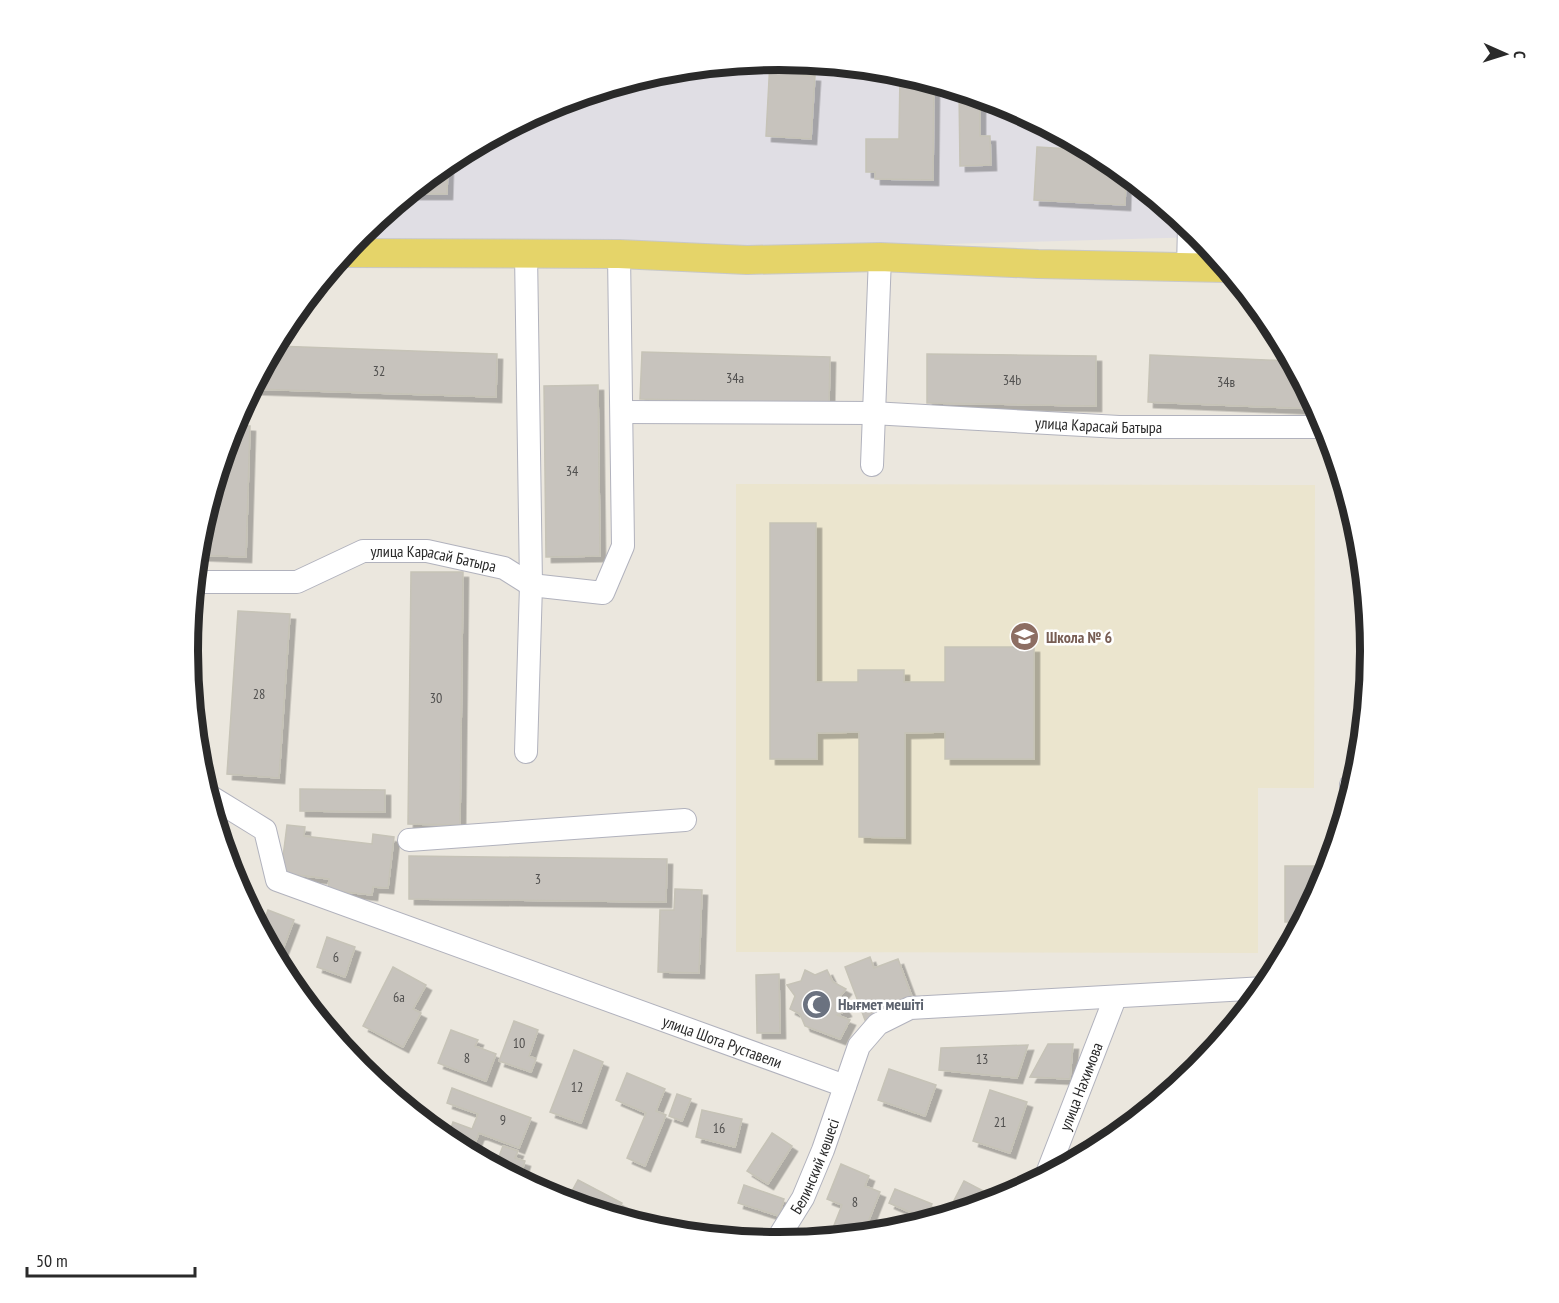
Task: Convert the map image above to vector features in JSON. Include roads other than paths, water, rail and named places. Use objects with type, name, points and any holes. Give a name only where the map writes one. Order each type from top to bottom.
[{"type":"main road","points":[[357,254],[619,254],[747,260],[880,257],[1216,268]]},
{"type":"street","points":[[1188,268],[1189,240]]},
{"type":"street","points":[[526,253],[531,585],[526,752]]},
{"type":"street","name":"улица Карасай Батыра","points":[[203,582],[297,582],[363,551],[427,551],[504,568],[531,585],[603,593],[623,546],[619,254]]},
{"type":"street","points":[[872,465],[872,413],[880,257]]},
{"type":"street","name":"улица Карасай Батыра","points":[[622,411],[872,413],[1119,427],[1315,427]]},
{"type":"street","name":"улица Шота Руставели","points":[[218,801],[265,830],[277,880],[845,1086]]},
{"type":"street","points":[[409,840],[685,820]]},
{"type":"street","points":[[845,1086],[859,1046],[878,1024],[910,1008],[1252,989]]},
{"type":"street","name":"улица Нахимова","points":[[1051,1165],[1114,998]]},
{"type":"street","name":"Белинский көшесi","points":[[782,1232],[803,1198],[845,1086]]},
{"type":"place","name":"Школа № 6","points":[[1025,637]]},
{"type":"place","name":"Нығмет мешіті","points":[[817,1004]]}]
